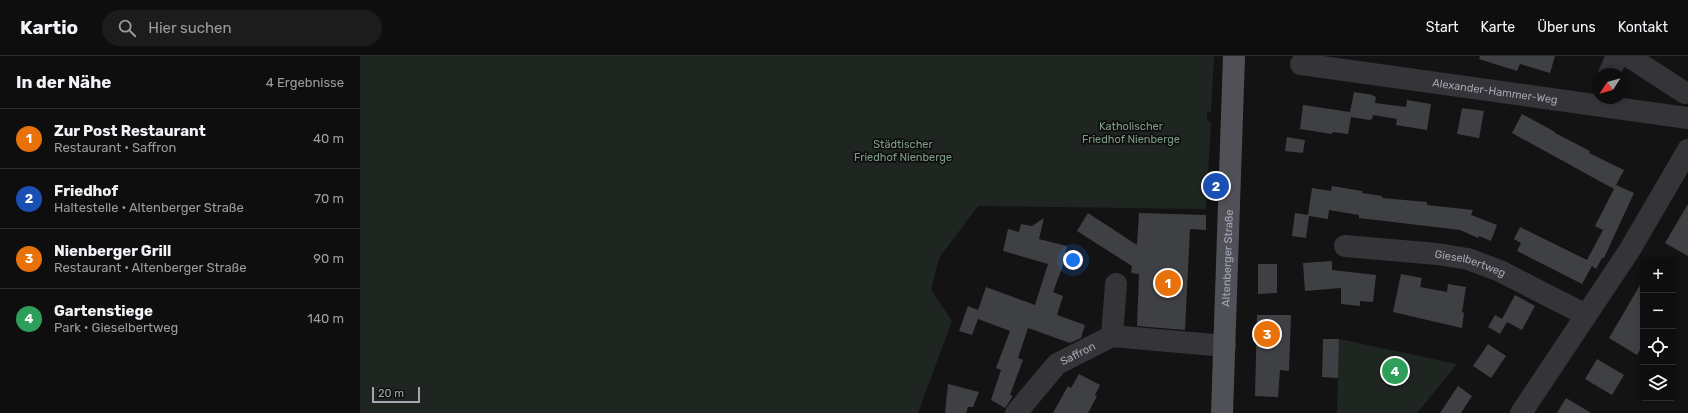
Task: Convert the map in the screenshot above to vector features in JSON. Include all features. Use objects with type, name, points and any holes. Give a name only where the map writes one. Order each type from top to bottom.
[{"type":"main road","name":"Altenberger Straße","points":[[1222,413],[1234,56]]},
{"type":"street","points":[[1612,68],[1617,56]]},
{"type":"street","points":[[1628,56],[1685,93]]},
{"type":"street","name":"Alexander-Hammer-Weg","points":[[1301,64],[1592,101]]},
{"type":"street","name":"Alexander-Hammer-Weg","points":[[1612,104],[1688,118]]},
{"type":"street","points":[[1521,413],[1629,251],[1688,150]]},
{"type":"street","name":"Gieselbertweg","points":[[1345,246],[1455,256],[1468,259],[1500,271],[1586,315]]},
{"type":"street","points":[[1116,284],[1112,336],[1225,346]]},
{"type":"street","name":"Saffron","points":[[1016,413],[1057,364],[1112,336]]},
{"type":"green space","points":[[360,56],[1214,56],[1211,112],[1207,113],[1207,120],[1211,122],[1206,209],[978,206],[939,258],[931,290],[952,321],[918,413],[360,413]]},
{"type":"green space","points":[[1339,339],[1457,364],[1417,413],[1337,413]]},
{"type":"building","points":[[1480,56],[1555,56],[1550,73],[1520,64],[1517,71],[1479,59]]},
{"type":"building","points":[[1354,92],[1373,95],[1376,97],[1375,103],[1406,107],[1407,100],[1431,104],[1427,130],[1396,125],[1397,119],[1373,115],[1372,119],[1369,120],[1351,117],[1348,134],[1333,132],[1332,134],[1300,129],[1303,105],[1350,112]]},
{"type":"building","points":[[1462,108],[1484,111],[1479,138],[1457,134]]},
{"type":"building","points":[[1522,114],[1590,151],[1589,153],[1624,170],[1616,185],[1634,193],[1604,258],[1602,258],[1596,269],[1592,266],[1582,284],[1517,251],[1521,243],[1514,239],[1520,227],[1587,260],[1603,230],[1595,226],[1614,189],[1512,133]]},
{"type":"building","points":[[1287,137],[1305,140],[1303,153],[1285,151]]},
{"type":"building","points":[[1332,186],[1362,191],[1362,193],[1382,196],[1382,198],[1427,202],[1427,205],[1473,210],[1471,215],[1497,225],[1491,241],[1479,236],[1478,238],[1460,230],[1359,218],[1359,215],[1329,210],[1328,219],[1309,216],[1306,238],[1292,236],[1295,213],[1308,215],[1312,188],[1331,191]]},
{"type":"building","points":[[1688,204],[1688,256],[1665,243]]},
{"type":"building","points":[[1088,213],[1137,245],[1139,213],[1206,215],[1206,230],[1190,229],[1185,330],[1137,326],[1139,274],[1131,273],[1132,266],[1077,231]]},
{"type":"building","points":[[1044,218],[1039,239],[1067,246],[1062,268],[1053,292],[1063,296],[1057,315],[1085,325],[1081,338],[1070,343],[1028,328],[1018,358],[1023,360],[1010,395],[1013,396],[1005,408],[991,400],[1001,370],[996,368],[1010,331],[978,319],[972,335],[959,331],[968,306],[978,310],[986,287],[1035,305],[1048,264],[1003,251],[1008,229],[1019,232],[1021,224],[1032,226]]},
{"type":"building","points":[[1332,261],[1332,270],[1376,275],[1373,302],[1360,301],[1360,306],[1341,304],[1341,288],[1305,291],[1303,263]]},
{"type":"building","points":[[1258,264],[1277,264],[1277,293],[1258,294]]},
{"type":"building","points":[[1401,274],[1422,278],[1420,287],[1447,292],[1448,284],[1466,287],[1462,312],[1464,313],[1462,328],[1393,312]]},
{"type":"building","points":[[1640,285],[1640,350],[1637,355],[1609,338]]},
{"type":"building","points":[[1515,295],[1535,306],[1522,330],[1507,322],[1500,334],[1488,327],[1495,315],[1502,319]]},
{"type":"building","points":[[1257,315],[1291,315],[1289,371],[1280,370],[1278,397],[1255,396]]},
{"type":"building","points":[[1323,339],[1339,339],[1338,378],[1322,377]]},
{"type":"building","points":[[1488,344],[1506,356],[1491,378],[1473,366]]},
{"type":"building","points":[[1597,359],[1624,375],[1612,395],[1585,379]]},
{"type":"building","points":[[1079,374],[1100,385],[1095,395],[1097,396],[1088,413],[1053,413],[1068,386],[1071,388]]},
{"type":"building","points":[[948,384],[979,392],[973,407],[968,407],[966,413],[945,413]]},
{"type":"building","points":[[1458,386],[1472,396],[1461,413],[1440,413]]},
{"type":"building","points":[[1566,398],[1591,413],[1557,413]]},
{"type":"place","name":"Friedhof","points":[[1216,186]]},
{"type":"place","name":"Zur Post Restaurant","points":[[1168,283]]},
{"type":"place","name":"Nienberger Grill","points":[[1267,334]]},
{"type":"place","name":"Gartenstiege","points":[[1395,371]]},
{"type":"park label","name":"Katholischer Friedhof Nienberge","points":[[1131,132]]},
{"type":"park label","name":"Städtischer Friedhof Nienberge","points":[[903,150]]}]
